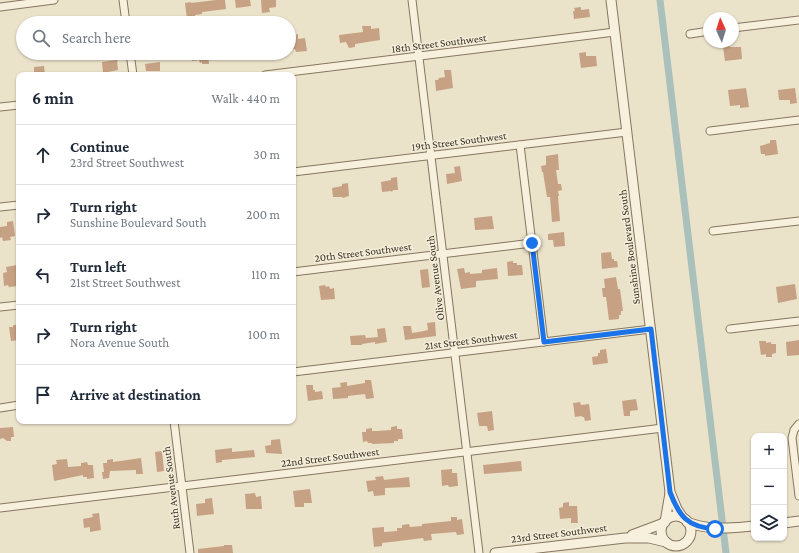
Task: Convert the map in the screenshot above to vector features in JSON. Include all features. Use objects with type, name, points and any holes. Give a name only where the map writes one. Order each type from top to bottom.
[{"type":"street","points":[[0,7],[54,0]]},
{"type":"street","points":[[123,0],[125,16]]},
{"type":"street","name":"Olive Avenue South","points":[[412,0],[479,553]]},
{"type":"street","name":"Sunshine Boulevard South","points":[[611,0],[670,492],[677,510],[685,520]]},
{"type":"street","points":[[739,27],[799,20]]},
{"type":"street","name":"18th Street Southwest","points":[[289,72],[615,32]]},
{"type":"street","points":[[690,34],[703,32]]},
{"type":"street","points":[[131,60],[132,72]]},
{"type":"street","points":[[0,107],[16,104]]},
{"type":"street","points":[[710,131],[799,120]]},
{"type":"street","name":"19th Street Southwest","points":[[296,172],[627,132]]},
{"type":"street","points":[[520,145],[544,342]]},
{"type":"street","points":[[0,207],[16,205]]},
{"type":"street","points":[[713,231],[799,221]]},
{"type":"street","name":"20th Street Southwest","points":[[296,272],[532,243]]},
{"type":"street","points":[[0,308],[16,305]]},
{"type":"street","points":[[730,329],[799,321]]},
{"type":"street","name":"21st Street Southwest","points":[[296,372],[651,329]]},
{"type":"street","points":[[0,408],[16,405]]},
{"type":"street","name":"Ruth Avenue South","points":[[174,424],[190,553]]},
{"type":"street","points":[[799,424],[794,430],[792,438],[799,496]]},
{"type":"street","name":"22nd Street Southwest","points":[[0,508],[663,428]]},
{"type":"street","name":"Sunshine Boulevard South","points":[[664,522],[670,492]]},
{"type":"street","points":[[673,553],[662,535],[662,527],[664,522],[671,517],[680,517],[699,526],[713,529]]},
{"type":"street","points":[[682,553],[691,530],[685,520]]},
{"type":"street","points":[[787,523],[799,521]]},
{"type":"street","name":"23rd Street Southwest","points":[[625,538],[664,522]]},
{"type":"street","points":[[667,542],[676,546],[697,534],[713,529],[751,526]]},
{"type":"street","name":"23rd Street Southwest","points":[[495,553],[625,538],[649,538],[667,542]]},
{"type":"building","points":[[225,0],[226,9],[202,12],[202,14],[195,16],[187,16],[185,3]]},
{"type":"building","points":[[235,0],[250,0],[251,6],[236,8]]},
{"type":"building","points":[[261,0],[276,0],[276,7],[269,8],[270,12],[262,13]]},
{"type":"building","points":[[581,7],[581,10],[589,9],[590,17],[574,19],[574,8]]},
{"type":"building","points":[[362,26],[371,26],[371,29],[379,28],[380,40],[355,44],[355,47],[349,48],[346,42],[340,43],[339,35],[363,32]]},
{"type":"building","points":[[296,34],[298,34],[298,39],[305,38],[307,51],[296,52]]},
{"type":"building","points":[[741,47],[742,59],[725,61],[723,48]]},
{"type":"building","points":[[586,52],[586,56],[596,56],[597,66],[581,68],[579,53]]},
{"type":"building","points":[[117,60],[118,70],[103,72],[102,62]]},
{"type":"building","points":[[199,60],[209,60],[209,64],[202,64],[202,62],[200,63]]},
{"type":"building","points":[[160,62],[160,71],[146,71],[145,64]]},
{"type":"building","points":[[44,66],[45,72],[34,72],[34,67]]},
{"type":"building","points":[[444,70],[451,70],[453,88],[436,91],[435,80],[445,77]]},
{"type":"building","points":[[746,88],[749,107],[740,108],[740,105],[730,106],[728,90]]},
{"type":"building","points":[[795,88],[797,103],[790,104],[790,100],[779,100],[778,90]]},
{"type":"building","points":[[770,140],[776,140],[778,154],[765,156],[765,154],[761,154],[760,146],[770,143]]},
{"type":"building","points":[[558,154],[559,170],[556,170],[558,184],[561,184],[562,190],[558,191],[560,221],[552,222],[550,197],[547,197],[541,166],[546,165],[546,156]]},
{"type":"building","points":[[460,166],[462,181],[447,184],[446,174],[455,173],[454,167]]},
{"type":"building","points":[[397,177],[398,190],[393,190],[392,192],[382,192],[381,182]]},
{"type":"building","points":[[348,183],[349,196],[343,198],[333,197],[332,188]]},
{"type":"building","points":[[492,216],[494,229],[475,230],[474,218]]},
{"type":"building","points":[[13,221],[15,236],[10,237],[11,240],[3,241],[2,237],[0,238],[0,227],[7,226],[7,222]]},
{"type":"building","points":[[564,232],[565,246],[554,247],[553,240],[548,240],[548,234]]},
{"type":"building","points":[[611,252],[612,259],[617,261],[618,267],[602,269],[601,253]]},
{"type":"building","points":[[513,261],[513,263],[517,263],[517,265],[522,265],[523,275],[508,276],[507,262]]},
{"type":"building","points":[[16,265],[16,286],[4,286],[3,273],[7,272],[6,267]]},
{"type":"building","points":[[464,268],[465,273],[470,272],[470,274],[482,273],[482,270],[497,268],[498,279],[476,281],[476,287],[461,289],[457,269]]},
{"type":"building","points":[[428,269],[430,287],[422,288],[420,270]]},
{"type":"building","points":[[616,277],[618,289],[620,289],[623,311],[621,311],[621,315],[619,315],[619,319],[609,320],[606,297],[603,297],[602,288],[605,288],[604,279]]},
{"type":"building","points":[[795,284],[797,299],[778,303],[776,287]]},
{"type":"building","points":[[325,285],[326,287],[329,286],[330,289],[334,288],[335,299],[321,300],[319,286]]},
{"type":"building","points":[[435,322],[436,336],[405,340],[403,326],[411,326],[412,333],[428,330],[427,323]]},
{"type":"building","points":[[13,325],[16,325],[16,340],[11,341],[9,327],[13,327]]},
{"type":"building","points":[[385,328],[387,342],[351,345],[350,336],[365,335],[366,338],[378,337],[377,329]]},
{"type":"building","points":[[799,340],[799,355],[787,356],[786,342]]},
{"type":"building","points":[[759,341],[766,341],[766,343],[771,342],[771,344],[776,344],[776,353],[772,354],[772,357],[766,357],[766,354],[761,355]]},
{"type":"building","points":[[606,349],[608,363],[593,365],[592,357],[598,356],[600,350]]},
{"type":"building","points":[[365,380],[371,380],[374,398],[366,399],[365,394],[348,396],[348,398],[333,399],[332,388],[341,387],[340,383],[347,382],[347,386],[365,383]]},
{"type":"building","points":[[306,385],[313,385],[313,390],[315,390],[315,392],[322,391],[323,399],[308,401]]},
{"type":"building","points":[[636,399],[638,410],[630,411],[630,416],[624,416],[622,401]]},
{"type":"building","points":[[580,402],[581,405],[589,404],[591,420],[585,421],[584,417],[582,416],[575,417],[573,403]]},
{"type":"building","points":[[492,411],[494,430],[488,431],[487,426],[479,426],[477,413]]},
{"type":"building","points":[[397,426],[397,429],[402,429],[403,439],[398,439],[398,441],[394,441],[394,443],[372,444],[368,443],[367,441],[363,442],[362,432],[366,432],[366,429],[372,428],[372,431],[391,430],[391,427]]},
{"type":"building","points":[[13,427],[14,437],[11,437],[11,441],[7,441],[3,438],[0,439],[0,428]]},
{"type":"building","points":[[280,439],[282,454],[266,453],[265,446],[271,445],[271,440]]},
{"type":"building","points":[[232,448],[232,452],[254,450],[255,457],[222,460],[222,462],[216,463],[215,450]]},
{"type":"building","points":[[162,451],[164,471],[157,472],[155,452]]},
{"type":"building","points":[[141,458],[143,474],[136,474],[136,470],[110,471],[109,478],[103,479],[103,463],[107,463],[107,460],[113,459],[113,462]]},
{"type":"building","points":[[67,459],[68,467],[81,466],[81,463],[87,462],[88,465],[93,465],[94,478],[87,479],[87,477],[83,477],[83,475],[54,481],[52,465],[57,464],[56,460]]},
{"type":"building","points":[[521,461],[522,471],[484,474],[483,465]]},
{"type":"building","points":[[452,469],[452,473],[457,473],[458,486],[442,486],[441,470]]},
{"type":"building","points":[[383,476],[384,480],[409,477],[410,487],[385,488],[385,495],[374,496],[373,491],[368,492],[366,481],[376,480],[375,477]]},
{"type":"building","points":[[310,489],[312,503],[304,503],[304,507],[295,507],[293,491]]},
{"type":"building","points":[[255,493],[256,497],[261,496],[262,509],[246,509],[245,494]]},
{"type":"building","points":[[212,498],[214,514],[197,516],[196,504],[205,503],[205,499]]},
{"type":"building","points":[[569,502],[569,506],[577,506],[578,523],[571,523],[571,518],[560,519],[559,508],[563,507],[563,503]]},
{"type":"building","points":[[99,513],[101,530],[90,532],[90,527],[84,528],[83,519],[93,517],[92,514]]},
{"type":"building","points":[[451,517],[457,517],[457,520],[462,519],[464,534],[457,535],[456,532],[431,534],[432,540],[424,541],[423,538],[382,543],[382,546],[374,547],[372,528],[384,527],[384,532],[397,531],[397,528],[402,528],[402,525],[409,524],[410,527],[422,526],[422,524],[451,521]]},
{"type":"building","points":[[232,545],[233,553],[198,553],[198,549]]},
{"type":"waterway","points":[[660,0],[726,553]]},
{"type":"route","points":[[532,243],[544,342],[651,329],[670,492],[677,510],[687,522],[704,528],[715,529]]}]
